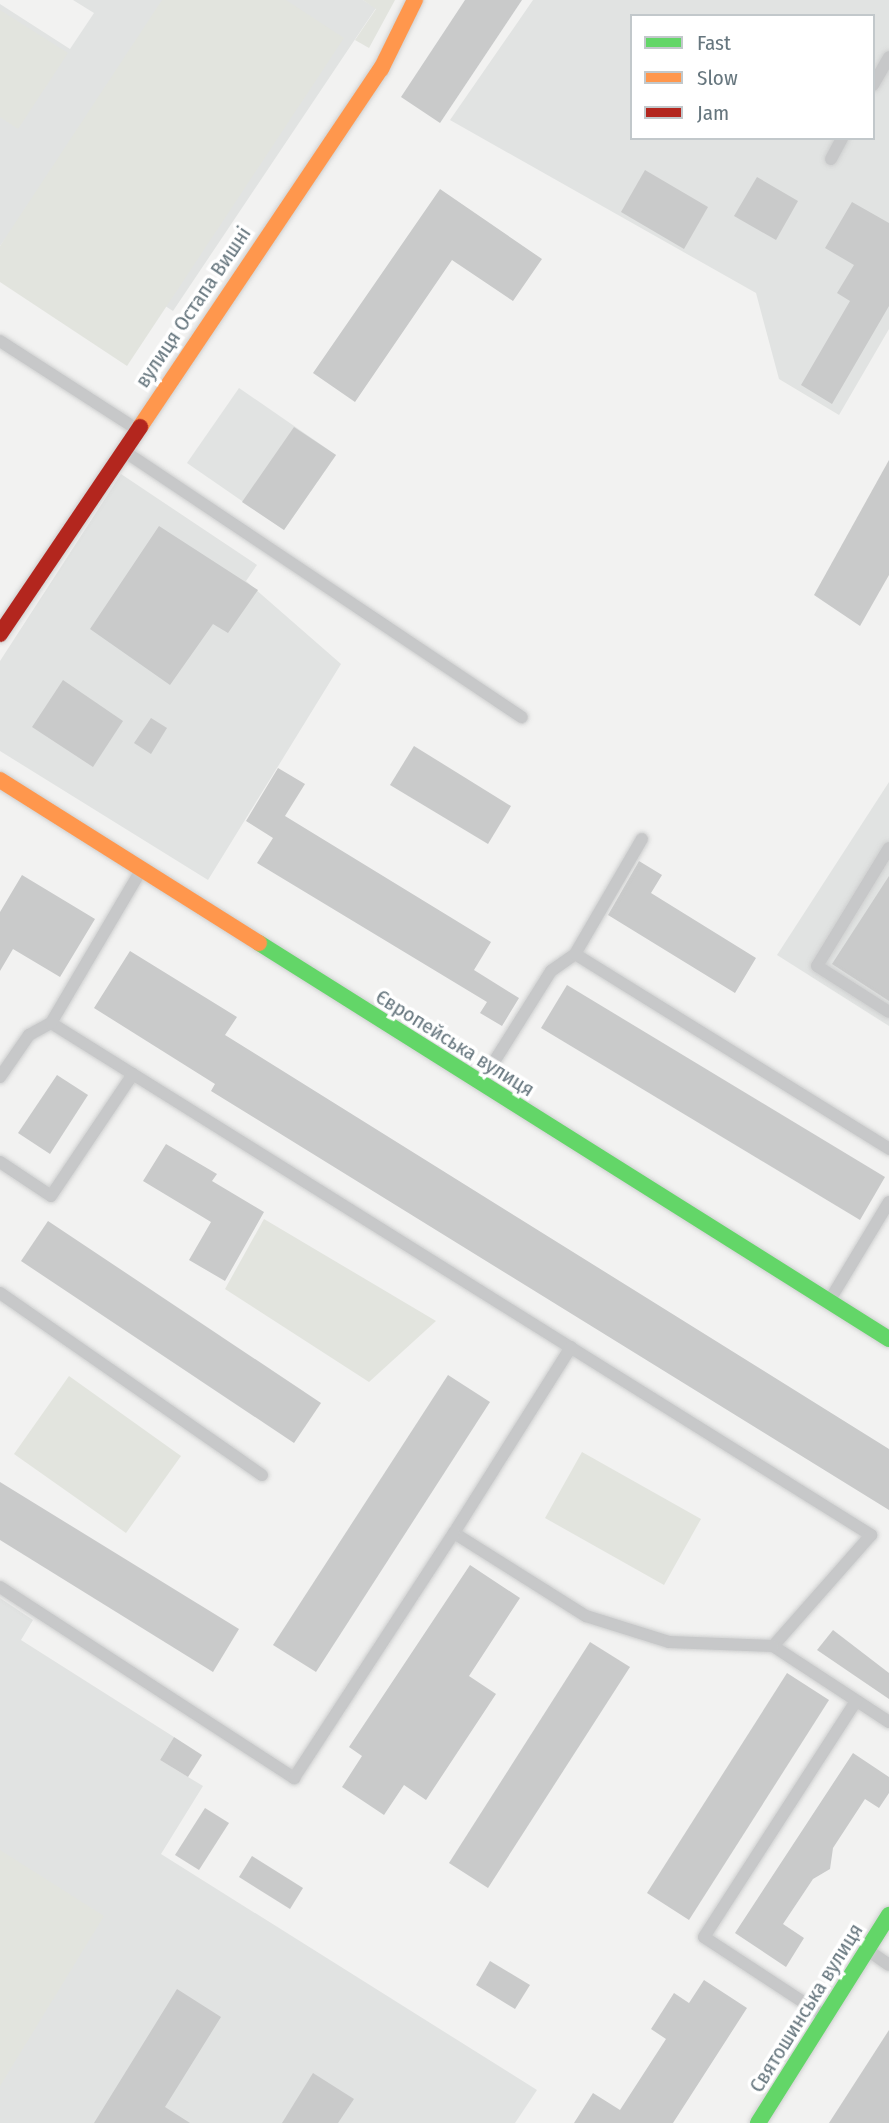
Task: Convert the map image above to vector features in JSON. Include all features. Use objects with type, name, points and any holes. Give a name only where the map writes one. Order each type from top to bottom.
[{"type":"street","name":"вулиця Остапа Вишні","points":[[0,635],[135,428],[382,69],[415,0]]},
{"type":"street","name":"Європейська вулиця","points":[[0,780],[889,1339]]},
{"type":"street","name":"Святошинська вулиця","points":[[758,2123],[827,2018],[889,1914]]},
{"type":"lane","points":[[875,82],[889,57]]},
{"type":"lane","points":[[831,159],[841,140]]},
{"type":"lane","points":[[0,341],[135,428]]},
{"type":"lane","points":[[121,449],[522,717]]},
{"type":"lane","points":[[480,1084],[551,971],[575,954],[642,839]]},
{"type":"lane","points":[[889,848],[817,966],[889,1012]]},
{"type":"lane","points":[[0,1077],[29,1035],[51,1023],[141,871]]},
{"type":"lane","points":[[575,954],[889,1149]]},
{"type":"lane","points":[[51,1023],[871,1535],[773,1646]]},
{"type":"lane","points":[[0,1161],[51,1196],[133,1074]]},
{"type":"lane","points":[[829,1302],[889,1202]]},
{"type":"lane","points":[[0,1293],[262,1475]]},
{"type":"lane","points":[[0,1587],[294,1778],[454,1533],[570,1347]]},
{"type":"lane","points":[[454,1533],[586,1616],[669,1642],[773,1646],[889,1723]]},
{"type":"lane","points":[[827,2018],[704,1937],[856,1701]]},
{"type":"lane","points":[[867,1949],[889,1965]]},
{"type":"shaded area","points":[[73,0],[363,0],[376,8],[173,311],[23,215],[0,246],[0,4],[70,49],[94,13]]},
{"type":"shaded area","points":[[162,0],[286,0],[344,38],[127,366],[0,282],[0,246]]},
{"type":"shaded area","points":[[363,0],[395,0],[369,48],[355,40],[376,9]]},
{"type":"shaded area","points":[[533,0],[889,0],[889,329],[839,415],[779,379],[756,293],[450,120]]},
{"type":"shaded area","points":[[0,10],[68,53],[18,129],[0,117]]},
{"type":"shaded area","points":[[239,388],[336,455],[284,530],[187,463]]},
{"type":"shaded area","points":[[121,474],[257,565],[246,581],[341,664],[208,880],[0,751],[0,661]]},
{"type":"shaded area","points":[[889,782],[889,1026],[777,955]]},
{"type":"shaded area","points":[[264,1219],[436,1321],[369,1382],[225,1289]]},
{"type":"shaded area","points":[[69,1376],[181,1456],[126,1533],[14,1454]]},
{"type":"shaded area","points":[[582,1452],[701,1519],[664,1585],[545,1518]]},
{"type":"shaded area","points":[[0,1598],[33,1620],[21,1640],[174,1737],[160,1760],[203,1786],[161,1854],[537,2090],[515,2123],[0,2123]]},
{"type":"shaded area","points":[[0,1850],[104,1916],[0,2086]]},
{"type":"building","points":[[465,0],[522,0],[440,123],[401,97]]},
{"type":"building","points":[[645,170],[708,207],[684,249],[621,212]]},
{"type":"building","points":[[757,177],[798,201],[776,240],[734,216]]},
{"type":"building","points":[[440,189],[542,259],[513,301],[452,260],[355,402],[313,373]]},
{"type":"building","points":[[852,202],[889,223],[889,306],[832,404],[801,385],[850,301],[837,293],[854,265],[825,248]]},
{"type":"building","points":[[294,427],[336,455],[284,530],[242,502]]},
{"type":"building","points":[[889,460],[889,575],[860,626],[814,595]]},
{"type":"building","points":[[159,526],[258,590],[228,633],[213,624],[170,685],[90,629]]},
{"type":"building","points":[[63,680],[123,721],[93,767],[32,727]]},
{"type":"building","points":[[151,718],[167,728],[151,754],[134,743]]},
{"type":"building","points":[[414,746],[511,806],[488,844],[390,785]]},
{"type":"building","points":[[278,768],[305,784],[285,816],[491,942],[474,970],[519,998],[502,1026],[480,1013],[487,1002],[257,863],[273,838],[246,821]]},
{"type":"building","points":[[639,861],[662,875],[651,893],[756,958],[735,993],[608,915]]},
{"type":"building","points":[[22,875],[95,919],[60,977],[13,949],[0,971],[0,912]]},
{"type":"building","points":[[889,876],[889,1001],[832,964]]},
{"type":"building","points":[[130,951],[237,1017],[225,1035],[889,1449],[889,1510],[211,1091],[215,1084],[94,1008]]},
{"type":"building","points":[[567,985],[885,1177],[860,1220],[541,1028]]},
{"type":"building","points":[[57,1075],[88,1095],[50,1154],[18,1133]]},
{"type":"building","points":[[166,1144],[217,1174],[212,1181],[264,1212],[225,1281],[189,1260],[211,1222],[143,1181]]},
{"type":"building","points":[[48,1221],[321,1403],[294,1443],[21,1261]]},
{"type":"building","points":[[448,1375],[490,1402],[316,1672],[273,1645]]},
{"type":"building","points":[[0,1482],[239,1629],[213,1672],[0,1540]]},
{"type":"building","points":[[470,1565],[520,1598],[469,1676],[496,1694],[426,1800],[404,1785],[384,1815],[342,1787],[362,1756],[349,1747]]},
{"type":"building","points":[[833,1630],[889,1673],[889,1699],[817,1650]]},
{"type":"building","points":[[590,1642],[630,1667],[488,1888],[449,1863]]},
{"type":"building","points":[[787,1673],[829,1700],[689,1920],[647,1893]]},
{"type":"building","points":[[174,1737],[202,1755],[188,1777],[160,1760]]},
{"type":"building","points":[[853,1753],[889,1777],[889,1793],[879,1808],[865,1799],[833,1848],[830,1869],[813,1879],[783,1924],[804,1938],[786,1967],[735,1933]]},
{"type":"building","points":[[205,1808],[229,1823],[199,1870],[175,1855]]},
{"type":"building","points":[[252,1856],[303,1888],[290,1909],[239,1877]]},
{"type":"building","points":[[490,1961],[530,1985],[515,2009],[476,1985]]},
{"type":"building","points":[[704,1980],[747,2008],[673,2123],[574,2123],[593,2093],[620,2110],[666,2039],[651,2029],[674,1993],[689,2003]]},
{"type":"building","points":[[177,1989],[221,2017],[165,2107],[190,2123],[94,2123]]},
{"type":"building","points":[[889,2030],[889,2123],[829,2123]]},
{"type":"building","points":[[313,2073],[354,2099],[338,2123],[282,2123]]},
{"type":"traffic: fast","points":[[259,943],[889,1339]]},
{"type":"traffic: fast","points":[[758,2123],[889,1915]]},
{"type":"traffic: slow","points":[[140,427],[381,69],[415,0]]},
{"type":"traffic: slow","points":[[0,780],[259,943]]},
{"type":"traffic: jam","points":[[0,634],[140,427]]}]
